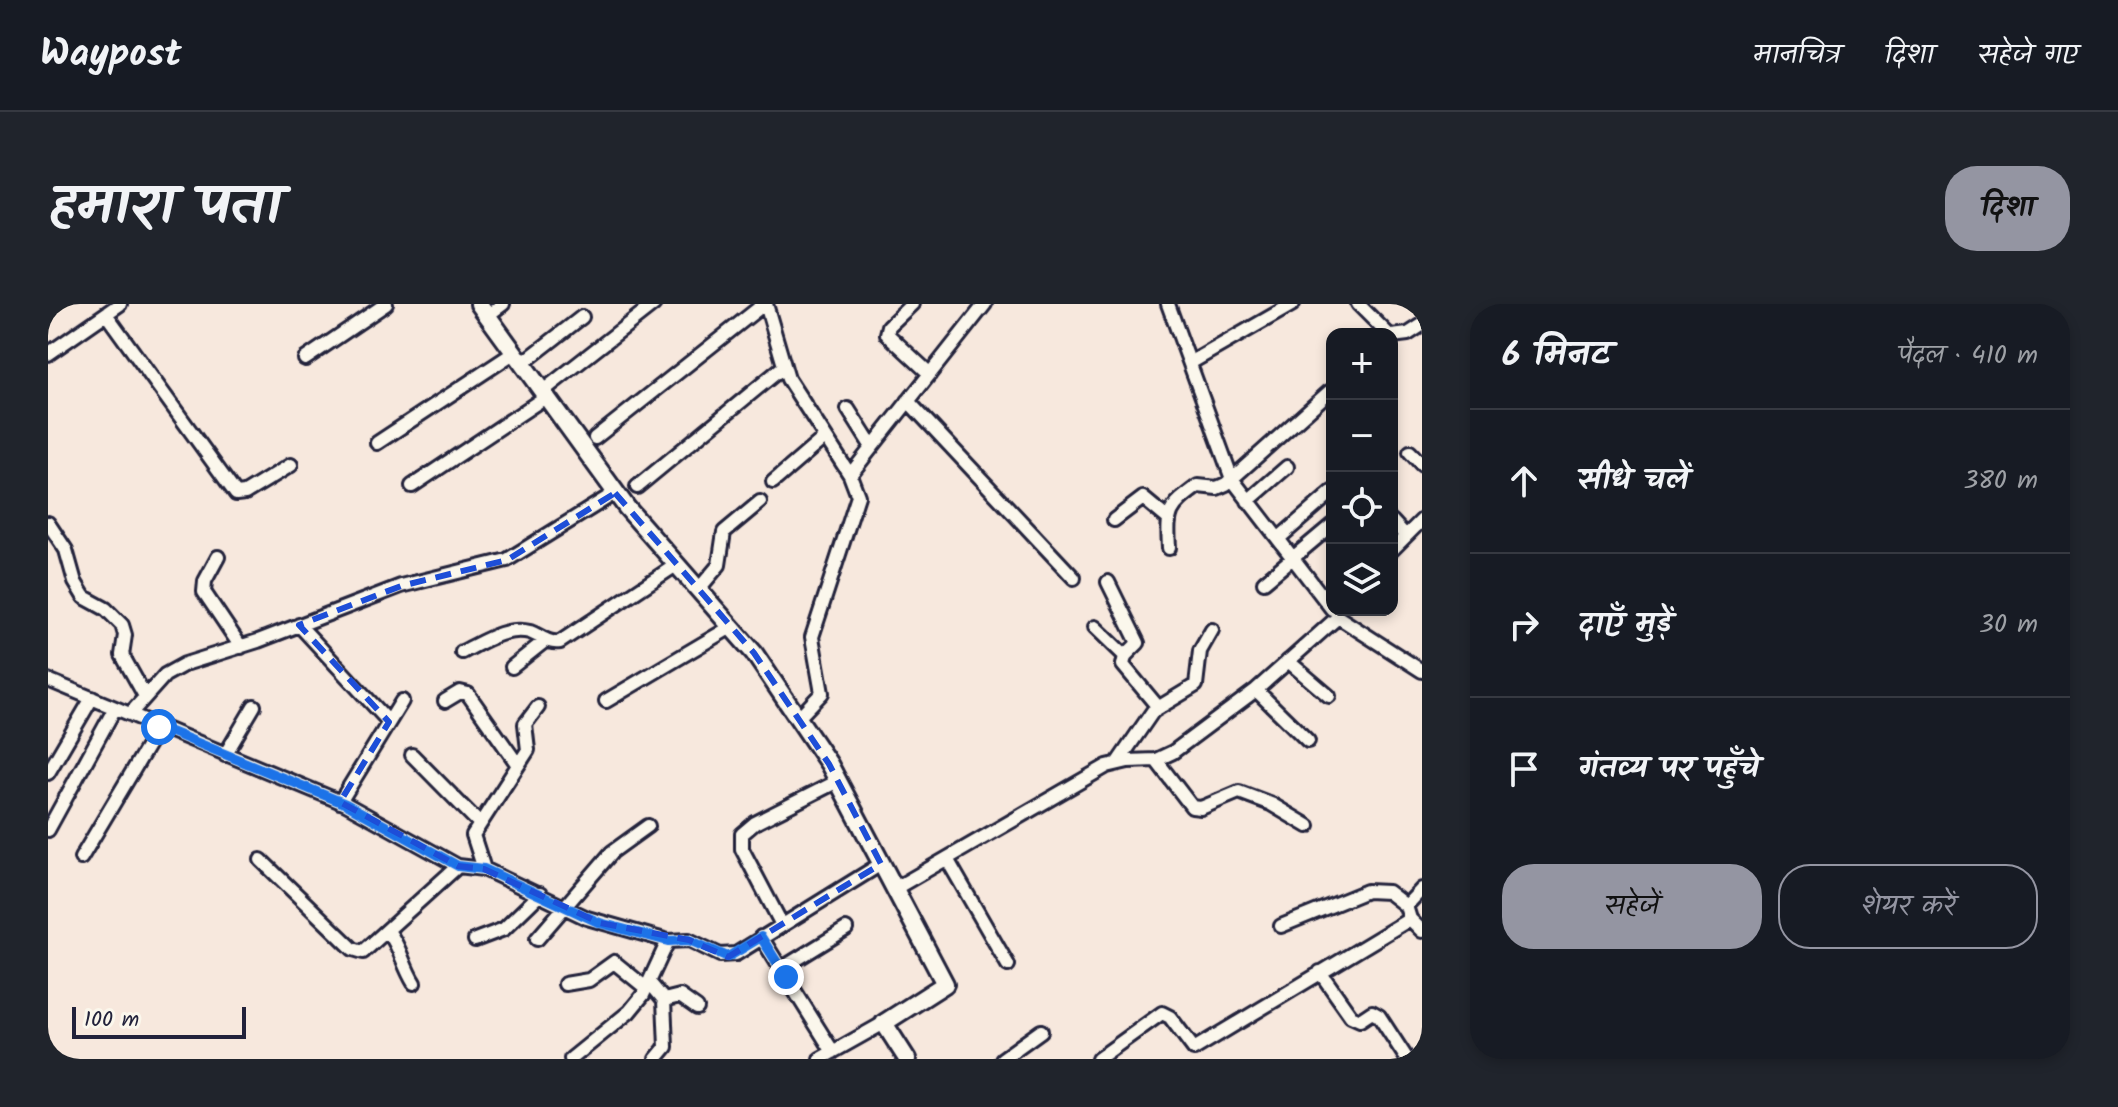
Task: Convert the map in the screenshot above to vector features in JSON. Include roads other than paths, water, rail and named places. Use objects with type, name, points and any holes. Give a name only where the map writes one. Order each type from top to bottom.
[{"type":"street","points":[[48,354],[120,304]]},
{"type":"street","points":[[305,359],[386,304]]},
{"type":"street","points":[[503,304],[484,310],[615,493],[754,653],[798,718],[838,781],[945,984],[820,1059]]},
{"type":"street","points":[[412,486],[545,394],[654,304]]},
{"type":"street","points":[[595,438],[765,304],[783,367],[824,438],[850,475],[858,505],[812,637],[822,693],[798,718]]},
{"type":"street","points":[[912,304],[889,326],[887,334],[930,374]]},
{"type":"street","points":[[850,475],[985,304]]},
{"type":"street","points":[[1168,304],[1232,479],[1326,598]]},
{"type":"street","points":[[1263,304],[1273,316]]},
{"type":"street","points":[[1190,363],[1293,304]]},
{"type":"street","points":[[1358,304],[1383,328]]},
{"type":"street","points":[[106,314],[236,494],[245,493],[291,465]]},
{"type":"street","points":[[377,443],[582,317]]},
{"type":"street","points":[[1398,335],[1408,334],[1422,325]]},
{"type":"street","points":[[637,487],[783,367]]},
{"type":"street","points":[[1169,548],[1167,518],[1174,503],[1198,486],[1217,488],[1232,479],[1326,395]]},
{"type":"street","points":[[908,401],[1074,578]]},
{"type":"street","points":[[848,409],[872,447]]},
{"type":"street","points":[[773,482],[824,438]]},
{"type":"street","points":[[1410,452],[1422,465]]},
{"type":"street","points":[[1248,501],[1287,467]]},
{"type":"street","points":[[130,714],[174,669],[401,586],[507,560],[615,493]]},
{"type":"street","points":[[1278,539],[1326,497]]},
{"type":"street","points":[[1114,520],[1143,498],[1167,518]]},
{"type":"street","points":[[698,590],[719,565],[724,532],[760,502]]},
{"type":"street","points":[[1396,544],[1422,520]]},
{"type":"street","points":[[48,523],[66,550],[79,590],[88,602],[106,609],[122,625],[125,635],[122,655],[145,696]]},
{"type":"street","points":[[1398,528],[1404,534]]},
{"type":"street","points":[[1264,582],[1326,531]]},
{"type":"street","points":[[218,557],[205,581],[204,592],[241,647]]},
{"type":"street","points":[[462,652],[510,631],[530,632],[546,640],[560,642],[676,565]]},
{"type":"street","points":[[1108,582],[1137,638],[1123,665],[1158,707]]},
{"type":"street","points":[[894,889],[1034,806],[1118,762],[1156,760],[1173,752],[1256,690],[1331,616]]},
{"type":"street","points":[[1343,616],[1422,671]]},
{"type":"street","points":[[299,625],[389,722]]},
{"type":"street","points":[[606,701],[731,627]]},
{"type":"street","points":[[1095,627],[1125,656]]},
{"type":"street","points":[[1118,762],[1158,707],[1196,685],[1200,651],[1212,630]]},
{"type":"street","points":[[512,667],[546,640]]},
{"type":"street","points":[[1288,661],[1329,696]]},
{"type":"street","points":[[48,680],[340,802],[458,866],[484,869],[600,923],[668,941],[689,940],[728,957],[881,864]]},
{"type":"street","points":[[1256,690],[1308,741]]},
{"type":"street","points":[[445,701],[460,692],[468,694],[518,765]]},
{"type":"street","points":[[48,773],[92,698]]},
{"type":"street","points":[[340,802],[402,701]]},
{"type":"street","points":[[225,755],[254,706]]},
{"type":"street","points":[[484,869],[473,841],[479,823],[529,745],[525,724],[538,707]]},
{"type":"street","points":[[48,830],[115,708]]},
{"type":"street","points":[[81,858],[159,727]]},
{"type":"street","points":[[412,755],[479,823]]},
{"type":"street","points":[[1156,760],[1192,807],[1201,808],[1239,792],[1271,804],[1308,826]]},
{"type":"street","points":[[782,925],[742,849],[742,834],[755,823],[838,781]]},
{"type":"street","points":[[537,939],[562,906],[612,852],[648,826]]},
{"type":"street","points":[[947,859],[1008,965]]},
{"type":"street","points":[[261,860],[358,952],[368,950],[458,866]]},
{"type":"street","points":[[1098,1059],[1162,1013],[1170,1017],[1198,1054],[1408,913],[1422,889]]},
{"type":"street","points":[[1281,926],[1367,891],[1388,892],[1422,931]]},
{"type":"street","points":[[475,940],[504,929],[540,894]]},
{"type":"street","points":[[781,969],[846,929]]},
{"type":"street","points":[[388,931],[401,949],[404,966],[414,983]]},
{"type":"street","points":[[761,937],[833,1052]]},
{"type":"street","points":[[571,1059],[629,1012],[647,985],[668,941]]},
{"type":"street","points":[[565,984],[589,980],[614,962],[647,985],[664,1000],[666,1047],[656,1059]]},
{"type":"street","points":[[1320,972],[1351,1016],[1360,1020],[1372,1012],[1379,1016],[1407,1059]]},
{"type":"street","points":[[664,1000],[680,996],[697,1008]]},
{"type":"street","points":[[884,1023],[907,1059]]},
{"type":"street","points":[[1002,1059],[1041,1031]]}]
